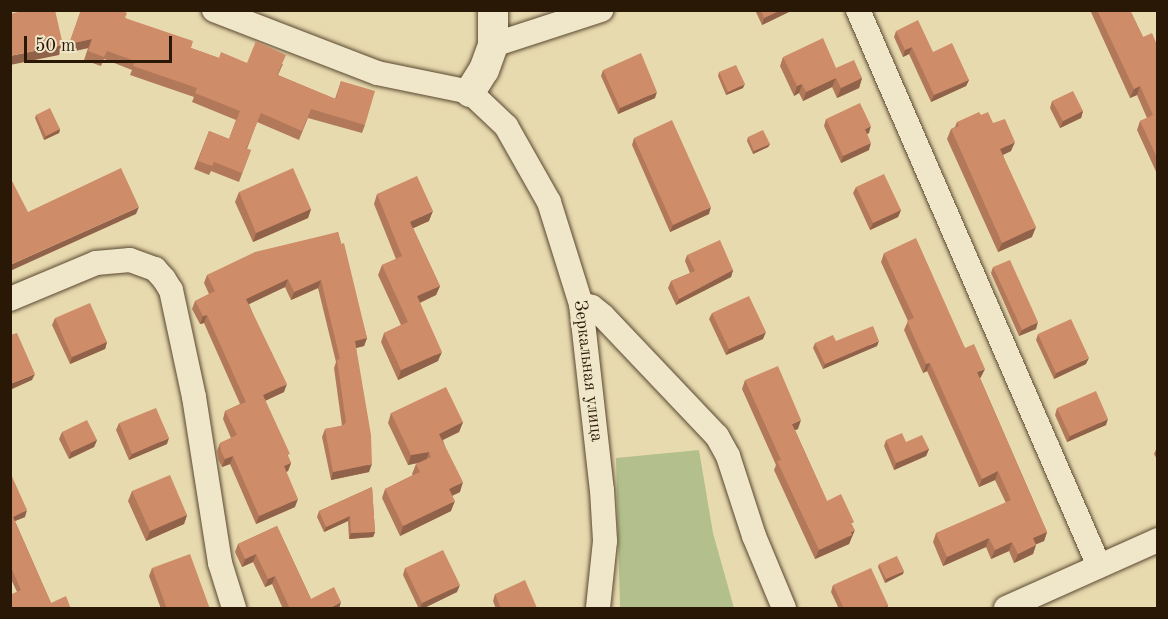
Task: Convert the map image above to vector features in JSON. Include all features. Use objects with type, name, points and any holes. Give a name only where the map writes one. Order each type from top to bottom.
[{"type":"street","points":[[214,10],[377,73],[470,92],[484,70],[493,45],[493,10]]},
{"type":"street","points":[[493,45],[602,10]]},
{"type":"street","points":[[858,10],[1099,566]]},
{"type":"street","name":"Зеркальная улица","points":[[470,92],[506,126],[531,166],[549,202],[581,304],[602,490],[605,541],[598,609]]},
{"type":"street","points":[[10,299],[96,263],[130,260],[155,269],[164,279],[171,290],[194,397],[220,563],[234,609]]},
{"type":"street","points":[[581,304],[592,307],[603,316],[717,436],[728,456],[754,536],[784,609]]},
{"type":"street","points":[[1006,609],[1158,540]]},
{"type":"green space","points":[[699,450],[713,533],[734,608],[620,608],[616,458]]},
{"type":"building","points":[[26,10],[55,10],[63,45],[10,56],[10,14]]},
{"type":"building","points":[[81,10],[120,10],[127,13],[125,18],[193,41],[191,48],[219,58],[221,52],[247,63],[256,41],[286,55],[277,75],[336,99],[341,81],[375,91],[365,125],[311,109],[302,131],[261,113],[246,149],[251,150],[242,173],[214,162],[212,166],[198,161],[209,131],[229,139],[240,111],[195,93],[197,88],[133,66],[135,61],[107,51],[104,57],[88,51],[92,39],[69,44]]},
{"type":"building","points":[[761,10],[781,10],[764,18]]},
{"type":"building","points":[[1097,10],[1130,10],[1143,37],[1152,33],[1158,47],[1158,160],[1140,121],[1153,115],[1140,86],[1134,89]]},
{"type":"building","points":[[918,20],[933,52],[952,43],[969,80],[934,95],[912,47],[905,50],[896,31]]},
{"type":"building","points":[[823,38],[836,68],[854,60],[862,78],[841,88],[836,78],[806,92],[802,84],[797,86],[783,57]]},
{"type":"building","points":[[641,53],[657,92],[620,108],[603,70]]},
{"type":"building","points":[[736,65],[745,84],[728,92],[719,72]]},
{"type":"building","points":[[1073,91],[1083,111],[1063,121],[1052,101]]},
{"type":"building","points":[[860,103],[871,126],[865,129],[871,143],[843,156],[826,119]]},
{"type":"building","points":[[50,108],[60,129],[46,136],[36,115]]},
{"type":"building","points":[[979,112],[981,115],[988,112],[993,123],[1005,119],[1015,142],[1000,149],[1036,227],[1002,243],[951,129],[959,126],[957,122]]},
{"type":"building","points":[[672,120],[711,207],[673,225],[634,138]]},
{"type":"building","points":[[763,130],[770,144],[754,151],[748,137]]},
{"type":"building","points":[[121,168],[139,207],[10,265],[10,177],[28,212]]},
{"type":"building","points":[[293,168],[311,209],[256,233],[239,192]]},
{"type":"building","points":[[884,174],[901,210],[873,223],[856,187]]},
{"type":"building","points":[[417,176],[433,211],[410,222],[440,286],[417,296],[442,352],[401,370],[384,333],[408,322],[382,265],[402,256],[377,194]]},
{"type":"building","points":[[338,232],[341,244],[344,243],[367,338],[355,341],[371,435],[372,464],[333,472],[325,429],[344,425],[346,422],[337,360],[340,359],[321,280],[294,292],[288,279],[246,299],[287,384],[263,395],[290,454],[287,455],[291,463],[284,466],[298,499],[259,516],[233,456],[225,459],[220,443],[237,435],[225,411],[246,402],[207,315],[203,316],[195,301],[215,291],[207,275],[255,252]]},
{"type":"building","points":[[916,238],[965,348],[974,344],[985,369],[977,372],[1047,532],[1033,538],[1036,545],[1018,554],[1012,542],[995,550],[989,538],[947,557],[936,533],[1011,500],[998,471],[982,479],[930,363],[926,364],[907,321],[914,318],[884,253]]},
{"type":"building","points":[[720,240],[733,270],[679,299],[671,281],[695,271],[687,255]]},
{"type":"building","points":[[1010,260],[1038,322],[1022,330],[993,267]]},
{"type":"building","points":[[749,296],[766,332],[729,349],[712,313]]},
{"type":"building","points":[[90,303],[107,342],[72,357],[55,318]]},
{"type":"building","points":[[1071,319],[1089,358],[1056,373],[1038,334]]},
{"type":"building","points":[[873,326],[879,341],[825,364],[815,343],[833,335],[836,341]]},
{"type":"building","points":[[17,333],[35,374],[10,384],[10,335]]},
{"type":"building","points":[[778,366],[801,420],[792,424],[827,501],[841,494],[854,522],[851,524],[855,530],[851,532],[852,535],[819,550],[777,461],[781,460],[745,380]]},
{"type":"building","points":[[446,387],[463,422],[439,434],[463,482],[449,489],[455,501],[403,526],[385,489],[420,472],[416,464],[431,457],[429,452],[411,455],[391,413]]},
{"type":"building","points":[[1096,391],[1108,419],[1070,436],[1057,408]]},
{"type":"building","points":[[156,408],[169,438],[132,454],[119,423]]},
{"type":"building","points":[[87,420],[97,440],[71,452],[62,432]]},
{"type":"building","points":[[902,433],[906,442],[922,435],[929,449],[896,463],[886,440]]},
{"type":"building","points":[[10,472],[27,510],[13,517],[51,603],[66,596],[71,609],[28,609],[27,607],[13,609],[10,603],[10,595],[21,590],[10,565]]},
{"type":"building","points":[[170,475],[187,515],[150,531],[132,491]]},
{"type":"building","points":[[372,487],[375,532],[351,533],[350,516],[326,527],[319,511]]},
{"type":"building","points":[[277,526],[311,599],[334,587],[341,602],[328,609],[290,609],[275,576],[268,579],[256,554],[245,559],[238,544]]},
{"type":"building","points":[[443,550],[460,585],[422,603],[405,568]]},
{"type":"building","points":[[190,554],[210,609],[167,609],[152,568]]},
{"type":"building","points":[[897,556],[904,571],[886,579],[879,564]]},
{"type":"building","points":[[871,568],[888,605],[881,609],[844,609],[833,585]]},
{"type":"building","points":[[525,580],[537,608],[501,609],[495,594]]}]
